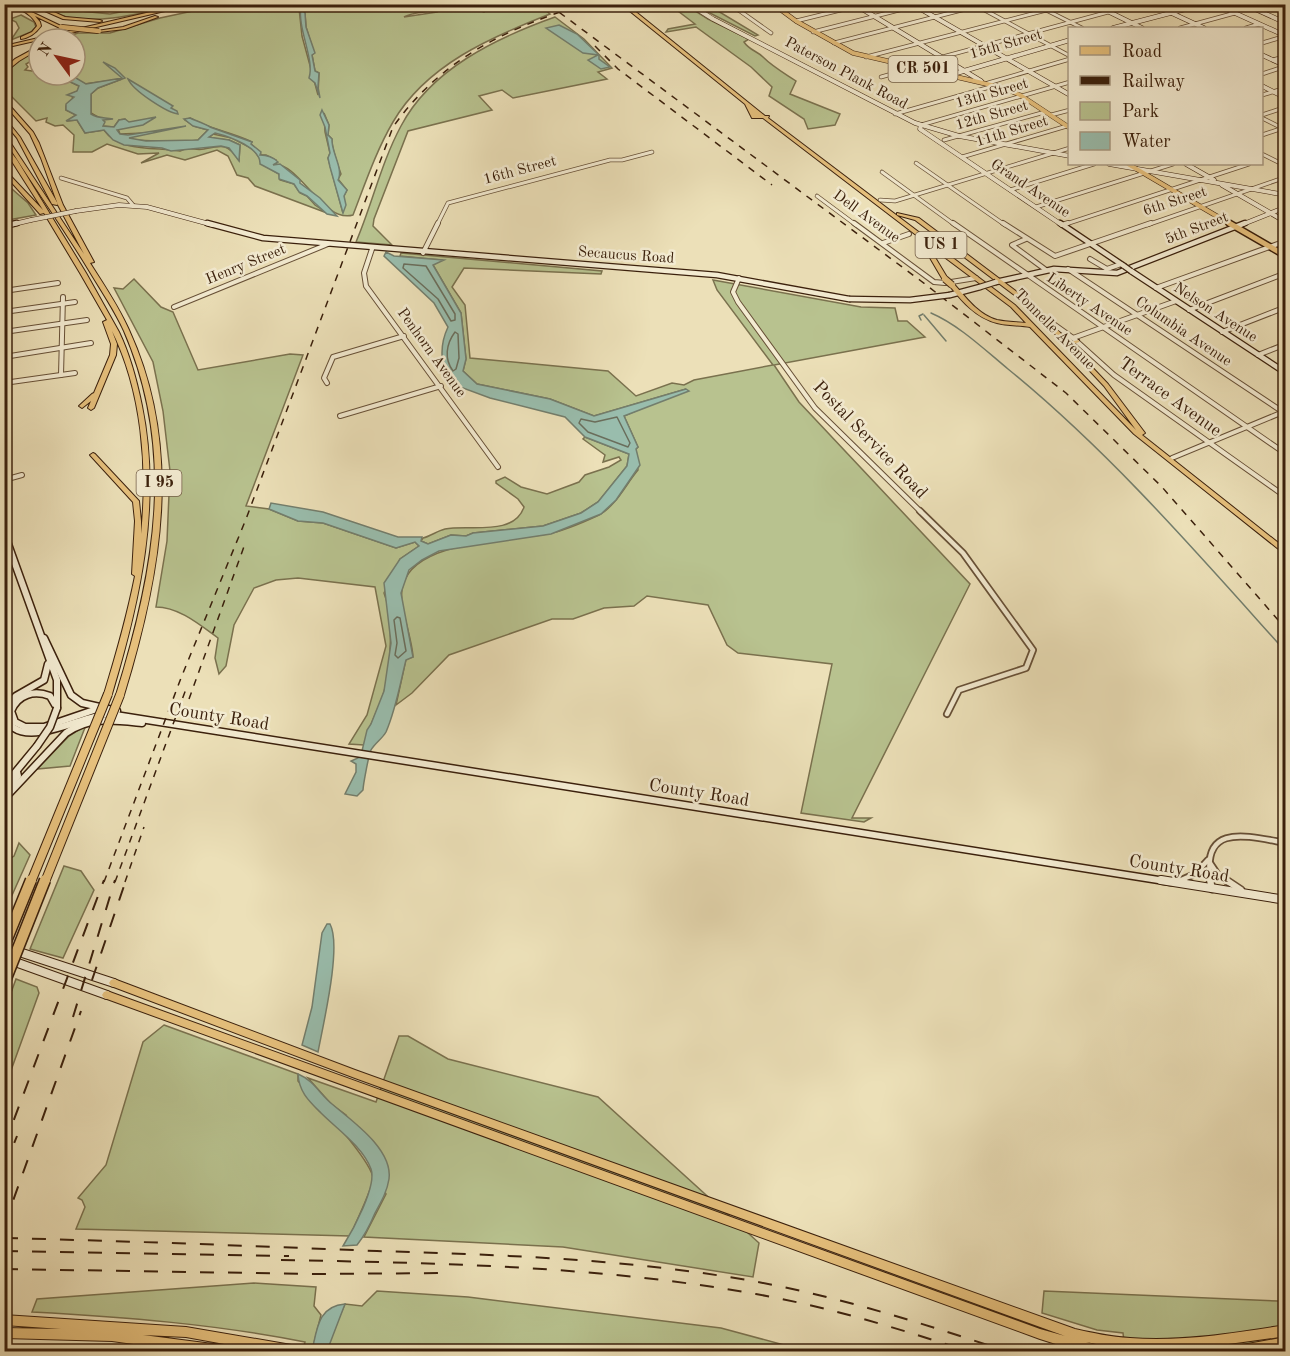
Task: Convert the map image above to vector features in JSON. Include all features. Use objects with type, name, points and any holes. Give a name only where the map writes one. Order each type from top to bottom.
[{"type":"highway","points":[[31,4],[54,15],[74,20],[99,21],[138,16]]},
{"type":"highway","points":[[79,27],[193,4]]},
{"type":"highway","points":[[87,31],[207,4]]},
{"type":"highway","points":[[87,31],[120,29],[165,14],[214,4]]},
{"type":"highway","name":"Tonnelle Avenue","points":[[623,4],[630,7],[747,103],[754,117],[766,117],[899,214],[1019,306],[1142,433],[1286,552]]},
{"type":"highway","points":[[17,6],[57,27]]},
{"type":"highway","points":[[28,12],[39,25],[37,27]]},
{"type":"highway","name":"Tonnelle Avenue","points":[[639,15],[911,232],[977,278],[1035,326],[1136,433],[1286,552]]},
{"type":"highway","points":[[4,44],[27,35]]},
{"type":"highway","points":[[4,44],[27,36]]},
{"type":"highway","points":[[16,41],[27,40]]},
{"type":"highway","points":[[4,44],[27,41]]},
{"type":"highway","points":[[4,64],[27,48]]},
{"type":"highway","points":[[4,72],[27,54]]},
{"type":"highway","points":[[5,101],[32,134],[44,153],[59,201],[94,267],[98,280]]},
{"type":"highway","points":[[4,118],[35,164],[67,225],[69,235]]},
{"type":"highway","name":"I 95","points":[[4,134],[124,324],[139,361],[154,418],[159,465],[158,523],[150,580],[138,635],[120,695],[5,982]]},
{"type":"highway","name":"I 95","points":[[4,144],[102,306],[126,360],[139,400],[147,463],[146,521],[136,593],[122,648],[108,694],[4,947]]},
{"type":"highway","points":[[4,162],[11,177]]},
{"type":"highway","points":[[4,170],[57,230]]},
{"type":"highway","points":[[899,214],[917,219],[1042,316],[1106,385],[1142,433]]},
{"type":"highway","points":[[911,232],[926,244],[945,279],[986,318],[1002,323],[1035,326]]},
{"type":"highway","points":[[91,408],[114,352],[102,306]]},
{"type":"highway","points":[[1067,344],[1075,340]]},
{"type":"highway","points":[[82,406],[98,392]]},
{"type":"highway","points":[[93,455],[118,479],[137,503],[136,593]]},
{"type":"highway","points":[[114,983],[355,1074],[1066,1331],[1112,1342],[1153,1346],[1186,1345],[1286,1330]]},
{"type":"highway","points":[[107,995],[1048,1337],[1102,1352]]},
{"type":"highway","points":[[4,1320],[186,1332],[299,1351]]},
{"type":"highway","points":[[4,1333],[112,1336],[236,1352]]},
{"type":"highway","points":[[4,1338],[143,1340]]},
{"type":"highway","points":[[1231,1352],[1286,1342]]},
{"type":"main road","name":"Paterson Plank Road","points":[[689,4],[706,15],[921,126],[959,136],[1068,156]]},
{"type":"main road","name":"CR 501","points":[[773,4],[813,32],[865,57],[997,85],[1022,97],[1068,127]]},
{"type":"main road","points":[[1093,4],[1140,27]]},
{"type":"main road","points":[[1152,4],[1202,27]]},
{"type":"main road","points":[[1118,27],[1205,4]]},
{"type":"main road","points":[[1215,4],[1286,36]]},
{"type":"main road","points":[[1244,4],[1286,23]]},
{"type":"main road","points":[[856,5],[981,81]]},
{"type":"main road","points":[[914,5],[1068,94]]},
{"type":"main road","name":"15th Street","points":[[950,75],[1068,41]]},
{"type":"main road","points":[[1263,55],[1286,66]]},
{"type":"main road","points":[[1263,87],[1286,98]]},
{"type":"main road","name":"Grand Avenue","points":[[921,126],[920,129],[1131,272]]},
{"type":"main road","points":[[1115,165],[1286,195]]},
{"type":"main road","points":[[1130,165],[1137,169]]},
{"type":"main road","points":[[1188,165],[1286,222]]},
{"type":"main road","points":[[1147,172],[1286,256]]},
{"type":"main road","name":"Secaucus Road","points":[[4,226],[76,212],[133,205],[157,208],[255,237],[372,249],[739,278],[849,298],[910,300],[950,295],[1046,270],[1067,268],[1117,273]]},
{"type":"main road","name":"5th Street","points":[[1117,273],[1286,207]]},
{"type":"main road","name":"Nelson Avenue","points":[[1131,272],[1286,373]]},
{"type":"main road","points":[[4,533],[57,683],[57,708],[47,731],[4,786]]},
{"type":"main road","points":[[38,630],[52,651],[65,685],[72,696],[82,703],[146,720]]},
{"type":"main road","points":[[4,709],[16,695],[39,685],[47,678],[46,651]]},
{"type":"main road","points":[[57,708],[50,696],[36,692],[20,698],[13,704],[11,711],[15,722],[32,728],[52,724],[85,711],[97,710],[109,714]]},
{"type":"main road","points":[[4,718],[13,728],[32,733],[52,730],[89,714],[109,714]]},
{"type":"main road","name":"County Road","points":[[109,714],[814,827],[875,834],[951,849],[1286,900]]},
{"type":"main road","points":[[4,799],[69,730],[90,719],[190,728]]},
{"type":"main road","points":[[4,794],[18,776],[17,772]]},
{"type":"main road","points":[[4,947],[114,983]]},
{"type":"main road","points":[[4,958],[107,995]]},
{"type":"street","points":[[730,4],[771,33]]},
{"type":"street","points":[[738,10],[761,4]]},
{"type":"street","points":[[834,43],[985,4]]},
{"type":"street","points":[[1034,4],[1080,27]]},
{"type":"street","points":[[865,57],[1070,4]]},
{"type":"street","points":[[909,66],[1138,4]]},
{"type":"street","points":[[796,21],[856,5]]},
{"type":"street","points":[[813,32],[914,5]]},
{"type":"street","points":[[977,6],[1068,55]]},
{"type":"street","points":[[1184,27],[1234,13]]},
{"type":"street","points":[[1249,27],[1259,24]]},
{"type":"street","points":[[1263,43],[1286,36]]},
{"type":"street","points":[[988,83],[1068,57]]},
{"type":"street","points":[[1273,60],[1286,57]]},
{"type":"street","points":[[1263,74],[1286,66]]},
{"type":"street","points":[[881,77],[915,68]]},
{"type":"street","name":"13th Street","points":[[921,126],[1068,83]]},
{"type":"street","points":[[895,114],[997,85]]},
{"type":"street","points":[[1263,95],[1286,88]]},
{"type":"street","points":[[1263,117],[1286,107]]},
{"type":"street","name":"12th Street","points":[[1051,116],[1068,111]]},
{"type":"street","name":"12th Street","points":[[944,140],[1045,112]]},
{"type":"street","points":[[1263,118],[1286,129]]},
{"type":"street","name":"11th Street","points":[[962,158],[1068,127]]},
{"type":"street","points":[[1263,135],[1281,128]]},
{"type":"street","points":[[880,200],[895,201],[1068,149]]},
{"type":"street","name":"16th Street","points":[[423,253],[448,203],[591,165],[652,152]]},
{"type":"street","points":[[1264,157],[1286,167]]},
{"type":"street","points":[[916,163],[1026,239]]},
{"type":"street","points":[[1010,190],[1091,165]]},
{"type":"street","points":[[1036,207],[1170,165]]},
{"type":"street","points":[[1062,225],[1246,165]]},
{"type":"street","name":"Liberty Avenue","points":[[882,172],[1025,275],[1286,454]]},
{"type":"street","name":"6th Street","points":[[1026,239],[1053,255],[1286,177]]},
{"type":"street","name":"Secaucus Road","points":[[61,178],[127,198],[133,205]]},
{"type":"street","name":"Dell Avenue","points":[[817,196],[934,282],[945,284],[963,278],[977,278]]},
{"type":"street","points":[[883,243],[911,232]]},
{"type":"street","points":[[1026,239],[1012,245],[1046,270]]},
{"type":"street","points":[[1156,288],[1286,241]]},
{"type":"street","name":"Henry Street","points":[[174,307],[328,244]]},
{"type":"street","name":"Penhorn Avenue","points":[[372,249],[364,273],[365,283],[498,466]]},
{"type":"street","points":[[1090,259],[1107,269],[1122,265]]},
{"type":"street","name":"Columbia Avenue","points":[[1067,268],[1284,412]]},
{"type":"street","points":[[963,278],[967,275],[965,269]]},
{"type":"street","points":[[1189,310],[1286,273]]},
{"type":"street","name":"Postal Service Road","points":[[739,278],[733,292],[738,302],[815,408],[963,553],[1033,650],[1026,668],[959,690],[947,714]]},
{"type":"street","points":[[4,291],[58,283]]},
{"type":"street","points":[[61,375],[61,304],[63,297]]},
{"type":"street","points":[[1075,340],[1176,301]]},
{"type":"street","points":[[4,312],[75,302]]},
{"type":"street","points":[[1222,332],[1286,308]]},
{"type":"street","name":"Terrace Avenue","points":[[1042,316],[1075,340],[1114,375],[1286,497]]},
{"type":"street","points":[[4,332],[87,320]]},
{"type":"street","points":[[327,383],[324,378],[333,357],[404,336]]},
{"type":"street","points":[[4,357],[91,343]]},
{"type":"street","points":[[1258,355],[1286,344]]},
{"type":"street","points":[[4,383],[75,372]]},
{"type":"street","points":[[340,416],[441,386]]},
{"type":"street","points":[[1172,458],[1284,412]]},
{"type":"street","points":[[4,480],[22,475]]},
{"type":"street","points":[[1212,889],[1208,860],[1212,845],[1229,836],[1286,843]]},
{"type":"street","points":[[1171,882],[1192,876],[1208,860]]},
{"type":"street","points":[[1208,860],[1222,878],[1252,895]]},
{"type":"green space","points":[[383,4],[394,9],[401,5],[440,5],[432,10],[404,17],[437,12],[448,5],[481,5],[479,10],[484,12],[486,6],[484,5],[538,4],[550,14],[483,43],[462,55],[423,84],[407,102],[387,133],[353,215],[342,215],[331,210],[292,172],[283,166],[273,165],[276,160],[261,155],[251,144],[252,142],[190,118],[185,120],[194,126],[208,130],[198,140],[183,142],[132,140],[130,137],[145,133],[120,134],[118,129],[143,124],[137,121],[128,123],[125,119],[119,120],[114,127],[102,126],[98,117],[91,113],[91,94],[98,88],[122,79],[87,84],[87,33],[110,33],[160,18],[221,5]],"holes":[[[299,8],[305,13],[306,27],[314,53],[312,55],[315,71],[319,73],[318,95],[302,36]],[[324,113],[329,125],[328,135],[332,139],[341,174],[338,179],[347,190],[344,196],[343,213],[328,158],[330,153],[325,132]]]},
{"type":"green space","points":[[698,4],[708,5],[758,35],[755,36],[696,6]]},
{"type":"green space","points":[[38,5],[69,5],[80,11],[110,14],[156,5],[179,5],[121,17],[92,19],[63,16]]},
{"type":"green space","points":[[670,5],[686,5],[708,19],[749,39],[744,42],[748,47],[796,81],[790,94],[840,114],[835,125],[808,129],[804,119],[769,96],[772,87],[751,67],[696,27],[666,32],[668,29],[695,24]]},
{"type":"green space","points":[[21,15],[34,22],[36,27],[27,27],[27,34],[11,40],[19,28],[16,22],[10,19]]},
{"type":"green space","points":[[555,17],[584,39],[612,68],[598,72],[607,79],[513,98],[502,90],[479,96],[492,110],[408,131],[373,226],[392,245],[356,242],[394,140],[414,106],[429,88],[447,72],[488,46]]},
{"type":"green space","points":[[27,55],[25,70],[27,70],[27,87],[79,87],[78,91],[71,94],[73,99],[66,106],[66,110],[76,115],[67,121],[77,120],[85,133],[104,130],[119,142],[138,147],[180,151],[224,147],[239,160],[240,145],[229,140],[209,138],[213,134],[232,138],[253,149],[265,166],[279,174],[280,180],[294,184],[300,193],[327,213],[255,186],[248,178],[237,175],[228,156],[217,150],[185,160],[167,155],[141,163],[159,153],[138,154],[107,144],[92,152],[73,152],[74,135],[63,125],[55,126],[46,122],[47,118],[36,121],[5,90],[7,75],[20,59]]},
{"type":"green space","points":[[4,182],[28,203],[36,215],[8,220],[11,211],[5,203]]},
{"type":"green space","points":[[401,253],[602,271],[601,274],[464,268],[452,287],[465,305],[470,358],[608,371],[636,396],[672,383],[684,385],[694,380],[773,365],[717,290],[713,280],[861,307],[895,308],[898,321],[907,321],[925,337],[774,365],[799,402],[970,584],[852,818],[871,818],[864,822],[801,813],[832,664],[738,653],[727,645],[708,605],[647,596],[634,606],[604,608],[573,619],[552,619],[449,655],[412,693],[396,705],[406,659],[413,657],[402,601],[403,585],[411,570],[425,559],[444,551],[488,541],[554,533],[599,515],[616,500],[638,470],[636,449],[638,447],[624,416],[686,389],[594,416],[550,399],[477,384],[463,371],[466,359],[461,313],[433,265],[441,260],[400,256]]},
{"type":"green space","points":[[134,279],[161,307],[173,312],[198,370],[290,354],[303,355],[246,506],[269,509],[298,521],[323,523],[396,548],[415,542],[419,546],[400,559],[384,593],[390,628],[388,669],[384,692],[364,745],[349,744],[367,715],[386,646],[375,587],[298,578],[276,580],[254,588],[234,625],[226,666],[219,674],[215,658],[218,638],[181,613],[156,607],[167,541],[170,471],[163,411],[153,362],[114,288],[123,289]]},
{"type":"green space","points":[[585,437],[629,454],[627,466],[598,502],[581,513],[543,526],[473,533],[466,536],[451,535],[428,544],[421,541],[445,529],[501,526],[519,516],[524,507],[518,499],[496,483],[505,477],[521,487],[547,494],[579,482],[585,475],[609,467],[621,460],[619,457],[603,462],[605,455],[583,439]]},
{"type":"green space","points":[[86,725],[70,766],[37,769],[69,736]]},
{"type":"green space","points":[[19,843],[30,855],[5,911],[5,862],[14,856]]},
{"type":"green space","points":[[64,866],[81,871],[94,890],[63,958],[30,949]]},
{"type":"green space","points":[[16,979],[37,987],[39,993],[5,1087],[5,1009]]},
{"type":"green space","points":[[164,1025],[298,1074],[298,1081],[354,1145],[371,1172],[372,1185],[350,1236],[76,1229],[85,1207],[82,1200],[78,1198],[106,1165],[143,1042]]},
{"type":"green space","points":[[399,1036],[408,1036],[448,1059],[598,1097],[759,1243],[753,1277],[563,1247],[364,1237],[386,1194],[346,1115],[331,1104],[308,1078],[376,1102]]},
{"type":"green space","points":[[254,1283],[316,1287],[314,1306],[321,1315],[312,1351],[302,1352],[305,1342],[237,1330],[135,1319],[32,1312],[37,1299]]},
{"type":"green space","points":[[377,1291],[468,1297],[721,1328],[806,1351],[360,1352],[327,1345],[345,1304],[362,1306]]},
{"type":"green space","points":[[1044,1291],[1285,1300],[1285,1351],[1125,1351],[1123,1333],[1097,1330],[1042,1313]]},
{"type":"green space","points":[[7,1346],[164,1351],[5,1351]]},
{"type":"water","points":[[301,7],[305,13],[306,27],[315,53],[312,55],[315,71],[319,73],[320,98],[315,83],[309,78],[310,62],[301,24]]},
{"type":"water","points":[[559,25],[577,34],[599,55],[599,59],[610,67],[601,69],[588,60],[598,55],[583,53],[546,28]]},
{"type":"water","points":[[103,62],[115,68],[125,78],[98,88],[91,94],[91,114],[113,119],[103,120],[105,122],[103,126],[114,127],[119,120],[125,119],[129,122],[156,117],[143,125],[117,130],[120,134],[128,135],[186,126],[129,138],[146,141],[198,140],[208,130],[193,126],[184,119],[190,118],[252,142],[251,144],[261,152],[260,155],[276,160],[278,162],[273,165],[280,164],[320,198],[337,216],[327,214],[299,192],[294,184],[279,179],[279,174],[260,164],[256,153],[229,137],[215,133],[209,137],[229,140],[240,145],[239,161],[229,148],[221,146],[171,151],[162,148],[124,145],[113,140],[104,130],[85,133],[77,120],[66,121],[76,115],[66,110],[66,104],[74,97],[67,95],[77,91],[79,87],[87,87],[87,84],[122,78]]},
{"type":"water","points":[[128,79],[173,106],[171,108],[178,114],[151,101]]},
{"type":"water","points":[[322,110],[329,125],[328,135],[332,139],[338,166],[338,180],[347,190],[344,196],[346,205],[343,213],[328,158],[330,153],[320,115]]},
{"type":"water","points":[[386,252],[394,256],[444,260],[433,265],[461,313],[466,359],[463,371],[477,384],[550,399],[594,416],[686,389],[689,391],[624,416],[638,447],[636,449],[640,465],[616,500],[601,514],[551,534],[439,551],[409,570],[401,593],[413,657],[406,660],[389,723],[384,734],[371,750],[363,790],[357,796],[345,794],[356,772],[356,764],[351,761],[358,758],[362,751],[367,730],[384,691],[391,643],[384,583],[400,559],[419,546],[415,542],[396,548],[323,523],[298,521],[269,509],[271,503],[323,512],[398,537],[422,537],[421,541],[428,544],[451,535],[466,536],[473,533],[543,526],[581,513],[598,502],[627,466],[629,454],[585,437],[565,417],[490,398],[452,384],[445,371],[442,356],[443,342],[448,327],[434,303],[384,256]]},
{"type":"water","points":[[327,924],[330,924],[333,935],[333,967],[318,1052],[302,1045],[312,1007],[322,933]]},
{"type":"water","points":[[298,1074],[312,1083],[370,1137],[385,1157],[389,1168],[385,1193],[357,1245],[343,1246],[358,1219],[371,1186],[371,1169],[356,1146],[309,1100],[300,1086]]},
{"type":"water","points":[[345,1304],[327,1351],[312,1351],[320,1320],[324,1314],[329,1309]]},
{"type":"waterway","points":[[931,313],[952,324],[971,338],[1083,435],[1153,505],[1286,652]]},
{"type":"waterway","points":[[921,320],[919,316],[923,314]]},
{"type":"waterway","points":[[924,315],[946,341]]},
{"type":"railway","points":[[548,4],[559,12]]},
{"type":"railway","points":[[559,12],[584,4]]},
{"type":"railway","points":[[104,882],[181,678],[246,519],[393,127],[412,103],[454,64],[502,36],[559,12]]},
{"type":"railway","points":[[559,12],[921,281],[1066,393],[1162,487],[1286,629]]},
{"type":"railway","points":[[595,46],[618,69],[772,185]]},
{"type":"railway","points":[[189,699],[246,541]]},
{"type":"railway","points":[[115,882],[186,689]]},
{"type":"railway","points":[[125,882],[144,827]]},
{"type":"railway","points":[[4,1146],[104,880]]},
{"type":"railway","points":[[73,1017],[115,880]]},
{"type":"railway","points":[[92,980],[126,880]]},
{"type":"railway","points":[[4,1226],[81,1011]]},
{"type":"railway","points":[[4,1169],[17,1136]]},
{"type":"railway","points":[[4,1238],[472,1254],[568,1259],[663,1268],[790,1288],[916,1322],[1009,1352]]},
{"type":"railway","points":[[4,1251],[289,1256]]},
{"type":"railway","points":[[281,1260],[519,1268],[638,1277],[756,1294],[810,1305],[970,1352]]},
{"type":"railway","points":[[4,1269],[313,1274],[450,1273]]}]
